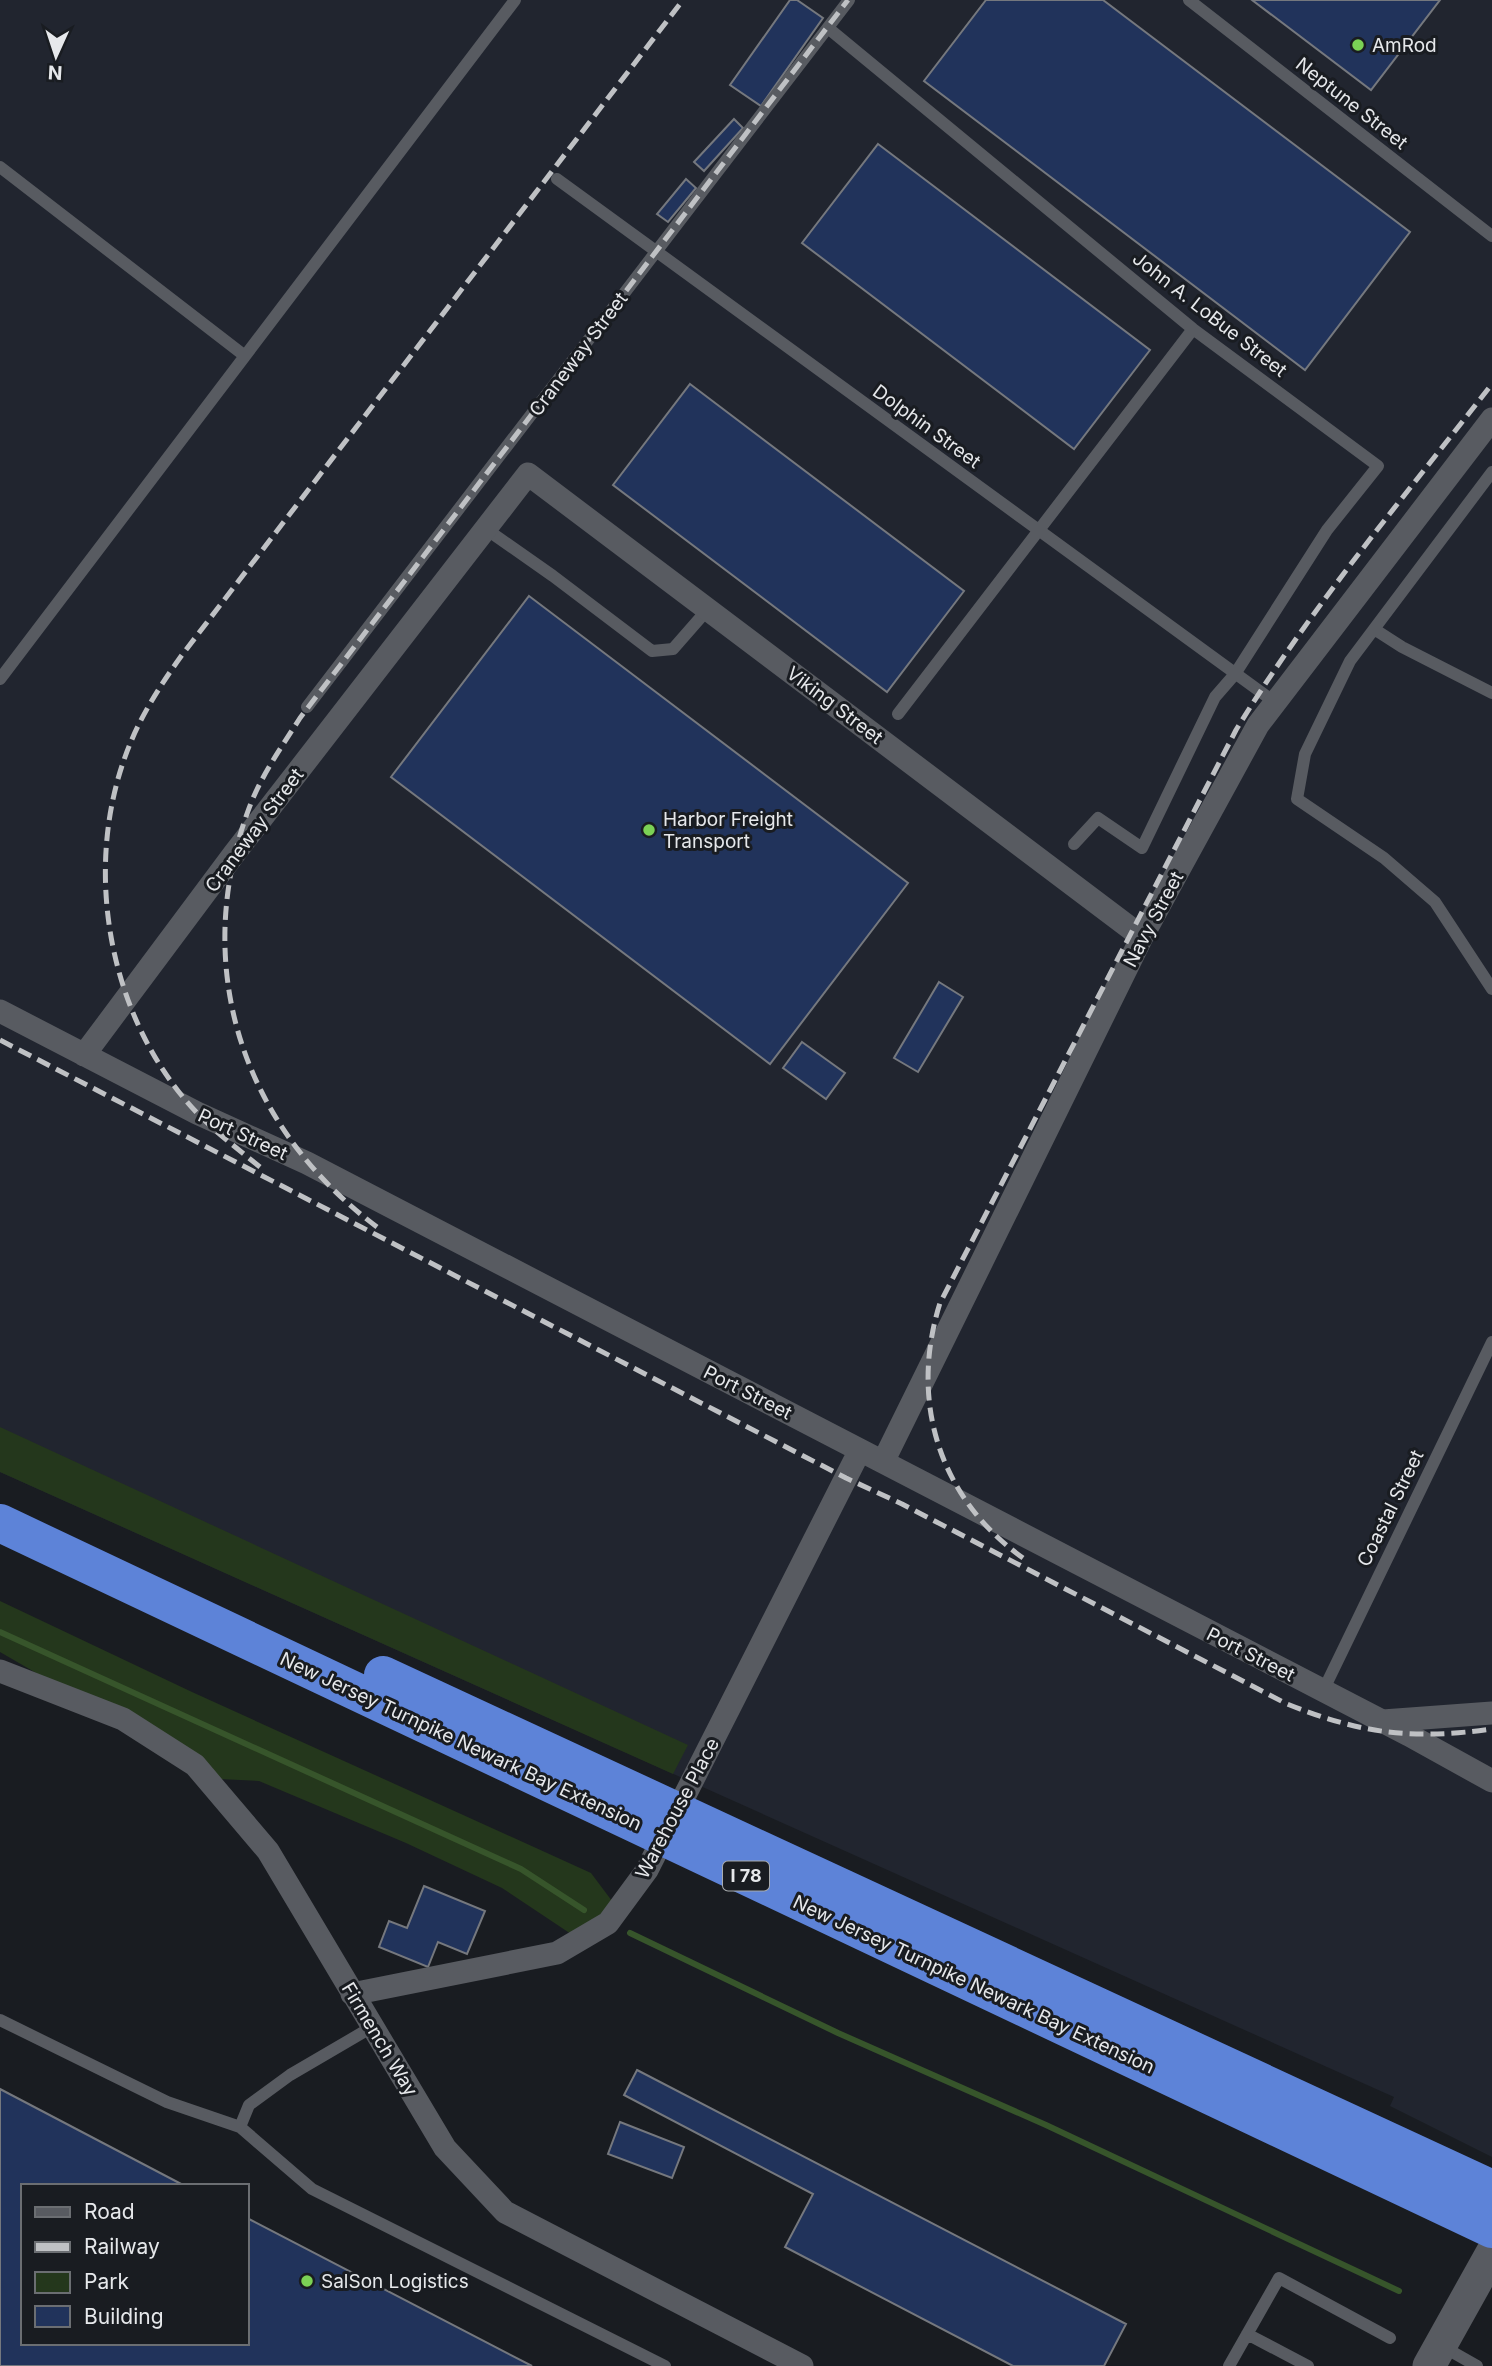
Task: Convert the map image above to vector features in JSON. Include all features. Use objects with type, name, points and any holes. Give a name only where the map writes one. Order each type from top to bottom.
[{"type":"highway","name":"New Jersey Turnpike Newark Bay Extension","points":[[0,1497],[1492,2189]]},
{"type":"highway","name":"New Jersey Turnpike Newark Bay Extension","points":[[0,1523],[1492,2229]]},
{"type":"main road","points":[[1434,2356],[1492,2253]]},
{"type":"street","name":"Navy Street","points":[[883,1462],[1142,937],[1258,725],[1492,419]]},
{"type":"street","name":"Craneway Street","points":[[84,1055],[234,854],[528,474]]},
{"type":"street","name":"Viking Street","points":[[528,474],[1142,937]]},
{"type":"street","name":"Port Street","points":[[0,1011],[197,1113],[307,1163],[1382,1721],[1492,1781]]},
{"type":"street","name":"Warehouse Place","points":[[352,1994],[557,1953],[608,1923],[647,1870],[860,1450]]},
{"type":"street","name":"Firmench Way","points":[[0,1671],[122,1719],[195,1765],[268,1851],[445,2148],[505,2212],[802,2366]]},
{"type":"street","points":[[1382,1721],[1492,1713]]},
{"type":"lane","points":[[0,679],[515,0]]},
{"type":"lane","name":"Craneway Street","points":[[307,707],[849,0]]},
{"type":"lane","name":"Neptune Street","points":[[1189,0],[1492,236]]},
{"type":"lane","name":"John A. LoBue Street","points":[[828,28],[1193,329],[1378,466],[1327,530],[1236,674]]},
{"type":"lane","points":[[0,167],[245,356]]},
{"type":"lane","name":"Dolphin Street","points":[[558,179],[1276,703]]},
{"type":"lane","points":[[898,714],[1193,329]]},
{"type":"lane","points":[[1492,472],[1350,661],[1305,754],[1297,799],[1384,858],[1435,902],[1492,989]]},
{"type":"lane","points":[[486,528],[652,651],[673,649],[708,609]]},
{"type":"lane","points":[[1374,629],[1402,647],[1492,693]]},
{"type":"lane","points":[[1074,844],[1098,818],[1142,848],[1215,697],[1236,674]]},
{"type":"lane","name":"Coastal Street","points":[[1323,1691],[1491,1345]]},
{"type":"lane","points":[[0,2020],[167,2102],[240,2127],[312,2189],[665,2366]]},
{"type":"lane","points":[[240,2127],[249,2105],[290,2075],[372,2027]]},
{"type":"lane","points":[[1229,2366],[1279,2278],[1390,2338]]},
{"type":"lane","points":[[1247,2334],[1308,2366]]},
{"type":"lane","points":[[1434,2356],[1477,2366]]},
{"type":"shaded area","points":[[0,0],[1492,0],[1492,2157],[1390,2106],[1394,2097],[0,1472]]},
{"type":"green space","points":[[0,1427],[688,1745],[673,1774],[0,1472]]},
{"type":"green space","points":[[0,1601],[192,1692],[591,1873],[615,1905],[571,1934],[502,1888],[406,1843],[259,1781],[219,1779],[0,1652]]},
{"type":"building","points":[[790,0],[797,0],[823,18],[761,106],[730,85]]},
{"type":"building","points":[[986,0],[1103,0],[1410,232],[1305,370],[924,81]]},
{"type":"building","name":"AmRod","points":[[1252,0],[1440,0],[1371,90]]},
{"type":"building","points":[[734,119],[743,128],[704,171],[694,162]]},
{"type":"building","points":[[878,144],[1150,350],[1074,449],[802,243]]},
{"type":"building","points":[[686,179],[696,188],[668,222],[657,214]]},
{"type":"building","points":[[690,384],[964,591],[887,692],[613,485]]},
{"type":"building","name":"Harbor Freight Transport","points":[[529,596],[908,883],[770,1064],[391,777]]},
{"type":"building","points":[[939,982],[963,997],[918,1072],[894,1058]]},
{"type":"building","points":[[802,1042],[845,1073],[826,1099],[783,1068]]},
{"type":"building","points":[[424,1886],[485,1911],[467,1954],[438,1942],[428,1967],[379,1947],[389,1921],[407,1928]]},
{"type":"building","points":[[637,2070],[1126,2324],[1104,2366],[1013,2366],[785,2247],[813,2194],[624,2095]]},
{"type":"building","name":"SalSon Logistics","points":[[0,2089],[181,2184],[21,2184],[21,2345],[248,2345],[248,2219],[532,2366],[0,2366]]},
{"type":"building","points":[[620,2122],[684,2147],[672,2178],[608,2154]]},
{"type":"waterway","points":[[0,1632],[521,1869],[584,1910]]},
{"type":"waterway","points":[[630,1933],[838,2033],[1046,2125],[1399,2291]]},
{"type":"railway","points":[[260,1167],[199,1115],[169,1078],[144,1037],[126,993],[113,946],[106,899],[106,850],[112,803],[125,757],[150,704],[182,655],[683,0]]},
{"type":"railway","points":[[377,1227],[331,1187],[293,1142],[262,1094],[241,1041],[228,986],[225,929],[231,870],[248,811],[265,775],[300,718],[848,0]]},
{"type":"railway","points":[[1023,1558],[994,1534],[970,1507],[952,1477],[938,1445],[930,1411],[928,1376],[931,1340],[940,1303],[1236,730],[1327,596],[1492,384]]},
{"type":"railway","points":[[0,1040],[1287,1704],[1339,1722],[1388,1732],[1437,1734],[1492,1729]]},
{"type":"place","name":"AmRod","points":[[1358,45]]},
{"type":"place","name":"Harbor Freight Transport","points":[[649,830]]},
{"type":"place","name":"SalSon Logistics","points":[[307,2281]]}]
